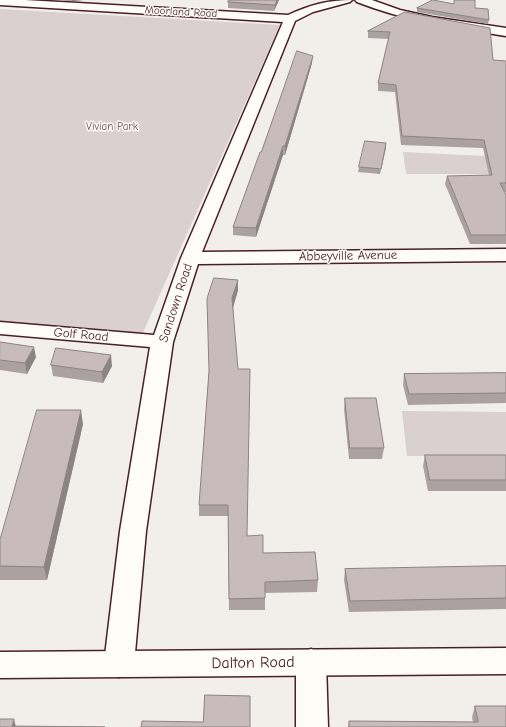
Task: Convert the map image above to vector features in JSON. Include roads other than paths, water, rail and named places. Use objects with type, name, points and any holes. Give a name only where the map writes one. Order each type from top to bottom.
[{"type":"street","points":[[290,19],[308,10],[346,0]]},
{"type":"street","points":[[361,0],[405,15],[449,24],[506,32]]},
{"type":"street","name":"Moorland Road","points":[[0,2],[116,4],[290,19]]},
{"type":"street","name":"Sandown Road","points":[[119,664],[133,531],[162,342],[190,258],[290,19]]},
{"type":"street","name":"Abbeyville Avenue","points":[[190,258],[506,255]]},
{"type":"street","name":"Golf Road","points":[[0,328],[162,342]]},
{"type":"street","name":"Dalton Road","points":[[0,665],[506,661]]},
{"type":"street","points":[[311,662],[312,727]]},
{"type":"park label","name":"Vivian Park","points":[[112,127]]}]
